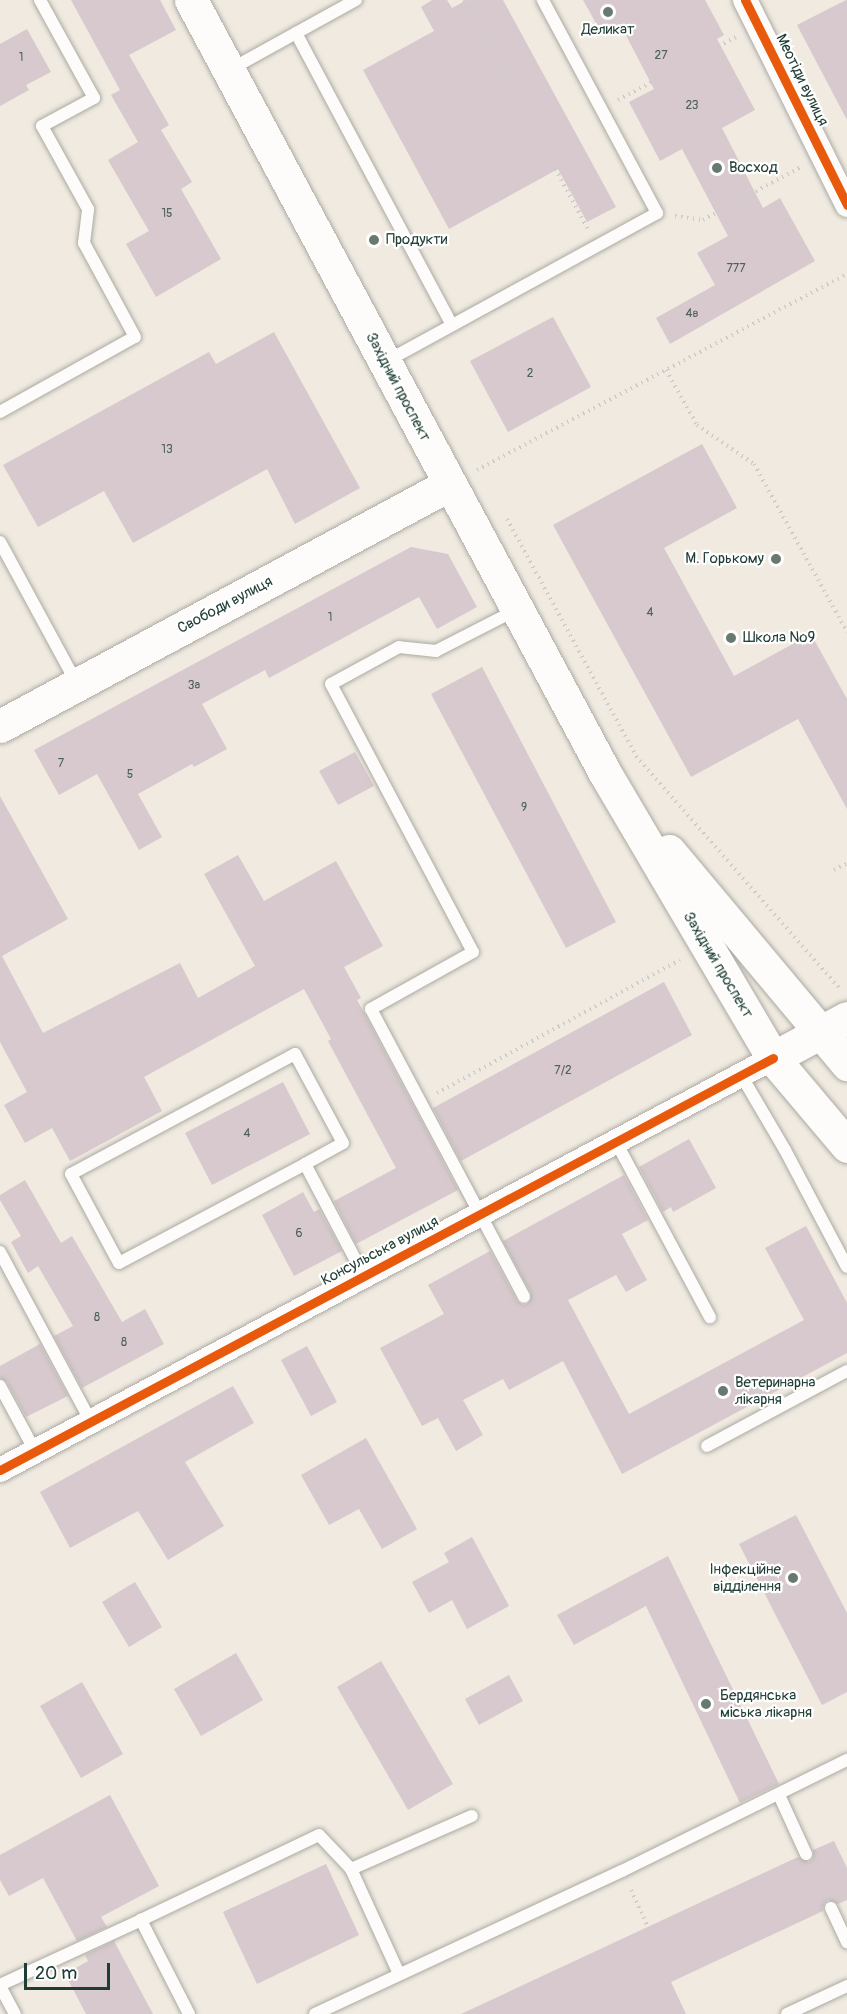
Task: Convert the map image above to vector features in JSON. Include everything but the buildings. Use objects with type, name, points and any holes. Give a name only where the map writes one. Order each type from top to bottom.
[{"type":"main road","name":"Західний проспект","points":[[191,0],[605,773],[773,1058],[847,1146]]},
{"type":"main road","name":"Свободи вулиця","points":[[0,726],[450,484]]},
{"type":"main road","name":"Західний проспект","points":[[605,773],[835,1013],[847,1064]]},
{"type":"main road","points":[[773,1058],[835,1013]]},
{"type":"street","name":"Меотіди вулиця","points":[[745,0],[847,205]]},
{"type":"street","name":"Консульська вулиця","points":[[0,1470],[773,1058]]},
{"type":"lane","points":[[0,412],[135,338],[84,243],[88,209],[42,126],[94,98],[40,0]]},
{"type":"lane","points":[[228,70],[356,0]]},
{"type":"lane","points":[[385,362],[657,213],[543,0]]},
{"type":"lane","points":[[296,33],[452,325]]},
{"type":"lane","points":[[0,542],[77,685]]},
{"type":"lane","points":[[517,610],[436,651],[399,647],[331,684],[473,952],[372,1009],[524,1297]]},
{"type":"lane","points":[[295,1054],[343,1143],[304,1164],[119,1263],[71,1174],[295,1054]]},
{"type":"lane","points":[[741,1075],[785,1150],[847,1268]]},
{"type":"lane","points":[[616,1142],[710,1317]]},
{"type":"lane","points":[[304,1164],[364,1276]]},
{"type":"lane","points":[[0,1252],[90,1422]]},
{"type":"lane","points":[[706,1446],[847,1371]]},
{"type":"lane","points":[[0,1386],[35,1451]]},
{"type":"lane","points":[[315,2014],[622,1870],[847,1760]]},
{"type":"lane","points":[[779,1795],[806,1854]]},
{"type":"lane","points":[[351,1869],[472,1816]]},
{"type":"lane","points":[[15,2014],[0,1986],[320,1836],[351,1869],[399,1974]]},
{"type":"lane","points":[[831,1908],[847,1942]]},
{"type":"lane","points":[[141,1920],[189,2014]]},
{"type":"lane","points":[[787,2014],[847,1986]]},
{"type":"path","points":[[464,0],[597,246]]},
{"type":"path","points":[[602,109],[758,26]]},
{"type":"path","points":[[470,113],[513,90]]},
{"type":"path","points":[[657,213],[703,220],[822,155]]},
{"type":"path","points":[[450,484],[847,273]]},
{"type":"path","points":[[666,370],[697,425],[754,464],[847,632]]},
{"type":"path","points":[[480,469],[485,479]]},
{"type":"path","points":[[502,510],[636,756],[835,1013]]},
{"type":"path","points":[[834,870],[847,863]]},
{"type":"path","points":[[420,1102],[707,945]]},
{"type":"path","points":[[622,1870],[648,1927]]},
{"type":"path","points":[[809,1885],[819,1880]]},
{"type":"cycle path","points":[[745,0],[847,205]]},
{"type":"cycle path","points":[[0,1470],[773,1058]]},
{"type":"place","name":"Деликат","points":[[608,12]]},
{"type":"place","name":"Восход","points":[[717,168]]},
{"type":"place","name":"Продукти","points":[[374,240]]},
{"type":"place","name":"М. Горькому","points":[[776,559]]},
{"type":"place","name":"Школа №9","points":[[731,638]]},
{"type":"place","name":"Ветеринарна лікарня","points":[[723,1391]]},
{"type":"place","name":"Інфекційне відділення","points":[[793,1578]]},
{"type":"place","name":"Бердянська міська лікарня","points":[[706,1704]]}]
